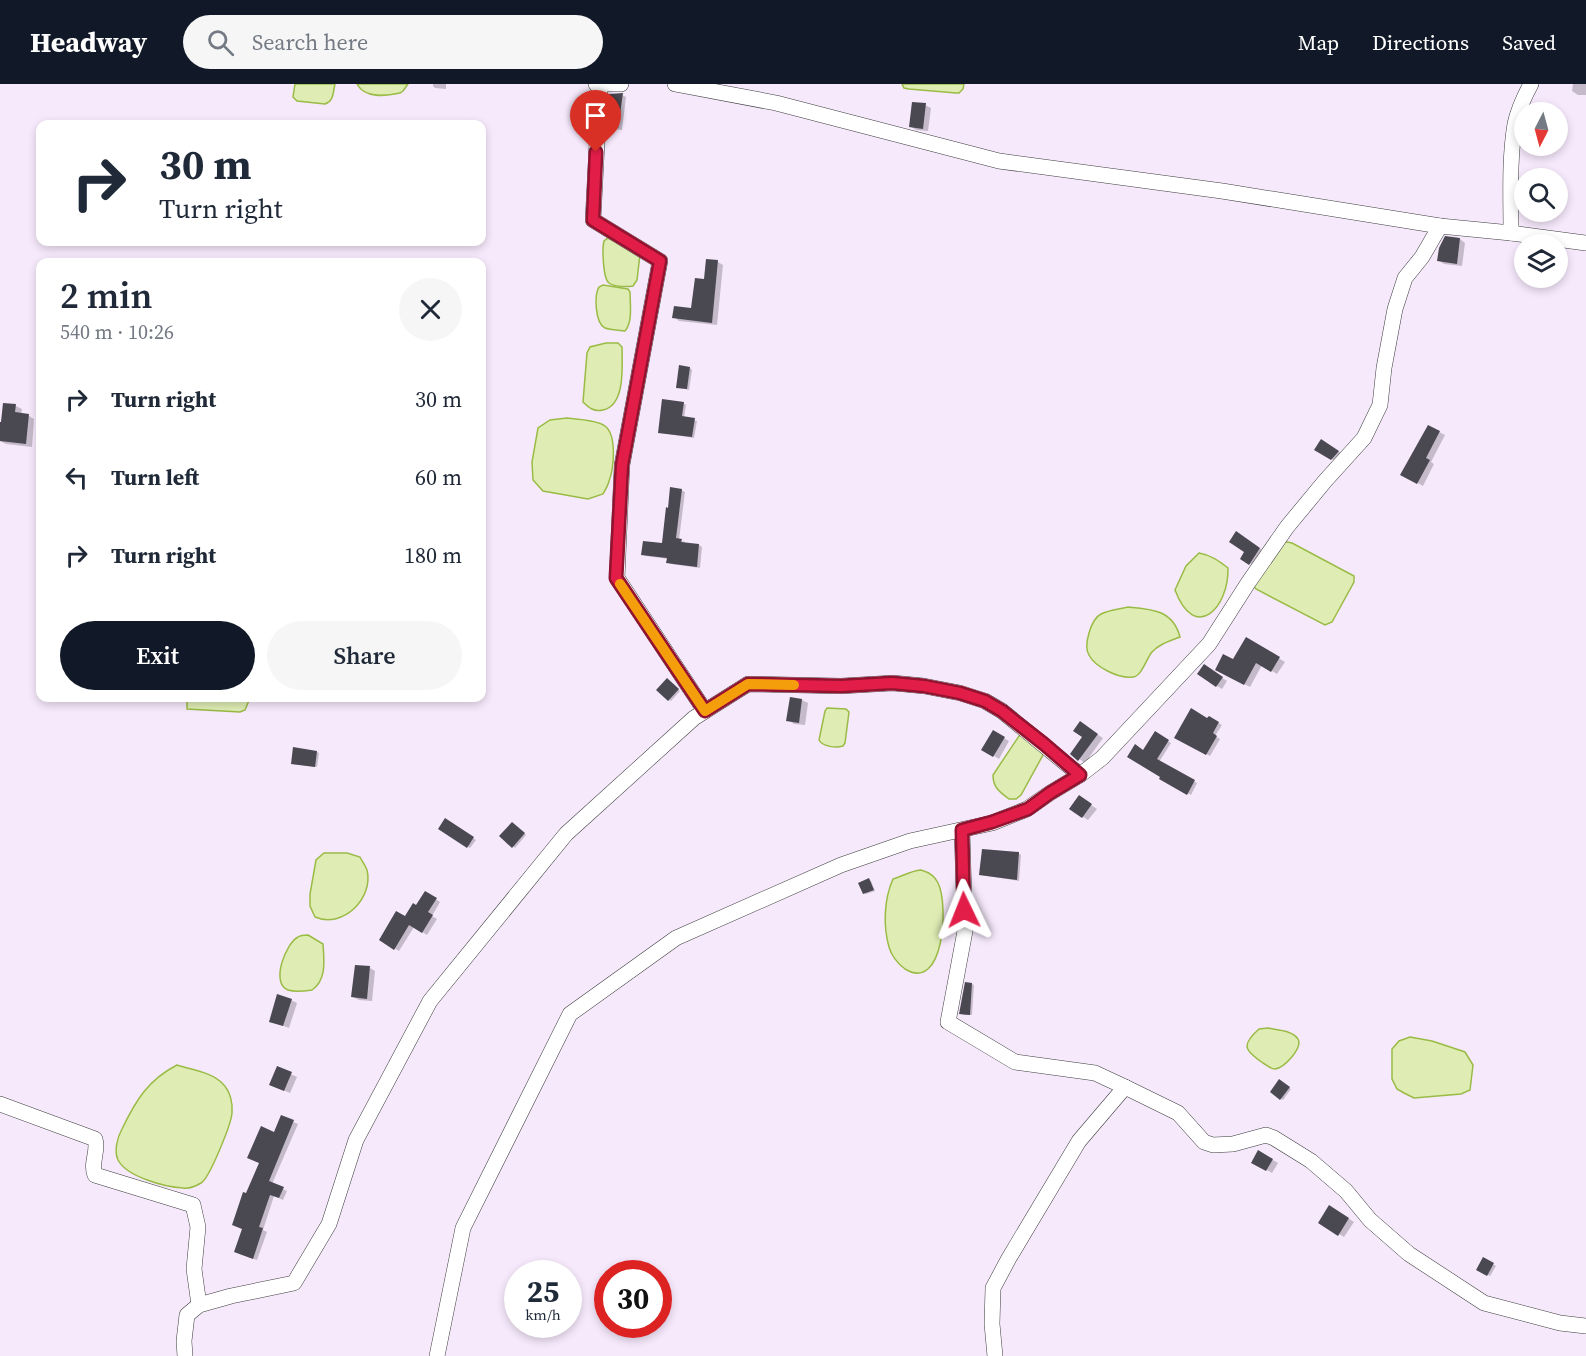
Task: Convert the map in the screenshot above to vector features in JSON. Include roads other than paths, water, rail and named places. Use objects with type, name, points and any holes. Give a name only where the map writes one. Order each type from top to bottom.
[{"type":"street","points":[[621,84],[598,84],[593,220],[660,261],[622,465],[616,578],[705,711]]},
{"type":"street","points":[[675,84],[776,103],[999,161],[1222,191],[1440,226],[1586,243]]},
{"type":"street","points":[[1511,233],[1511,171],[1515,123],[1522,101],[1531,84]]},
{"type":"street","points":[[437,1356],[463,1228],[570,1014],[676,938],[842,865],[910,842],[992,822],[1028,809],[1102,758],[1209,644],[1287,527],[1364,438],[1380,405],[1395,309],[1405,278],[1422,257],[1440,226]]},
{"type":"street","points":[[185,1356],[187,1315],[199,1305],[294,1283],[329,1224],[356,1140],[430,1001],[566,834],[705,711],[748,684],[841,686],[892,683],[924,686],[985,701],[1002,711],[1080,775]]},
{"type":"street","points":[[962,830],[965,931],[948,1022],[1015,1062],[1095,1073],[1125,1087],[1178,1113],[1204,1142],[1213,1145],[1233,1144],[1266,1136],[1274,1138],[1311,1161],[1346,1191],[1370,1220],[1409,1254],[1484,1303],[1560,1323],[1586,1326]]},
{"type":"street","points":[[995,1356],[992,1324],[993,1288],[1079,1141],[1125,1087]]},
{"type":"street","points":[[0,1104],[95,1139],[97,1145],[93,1168],[95,1175],[193,1205],[198,1227],[194,1269],[199,1305]]}]
